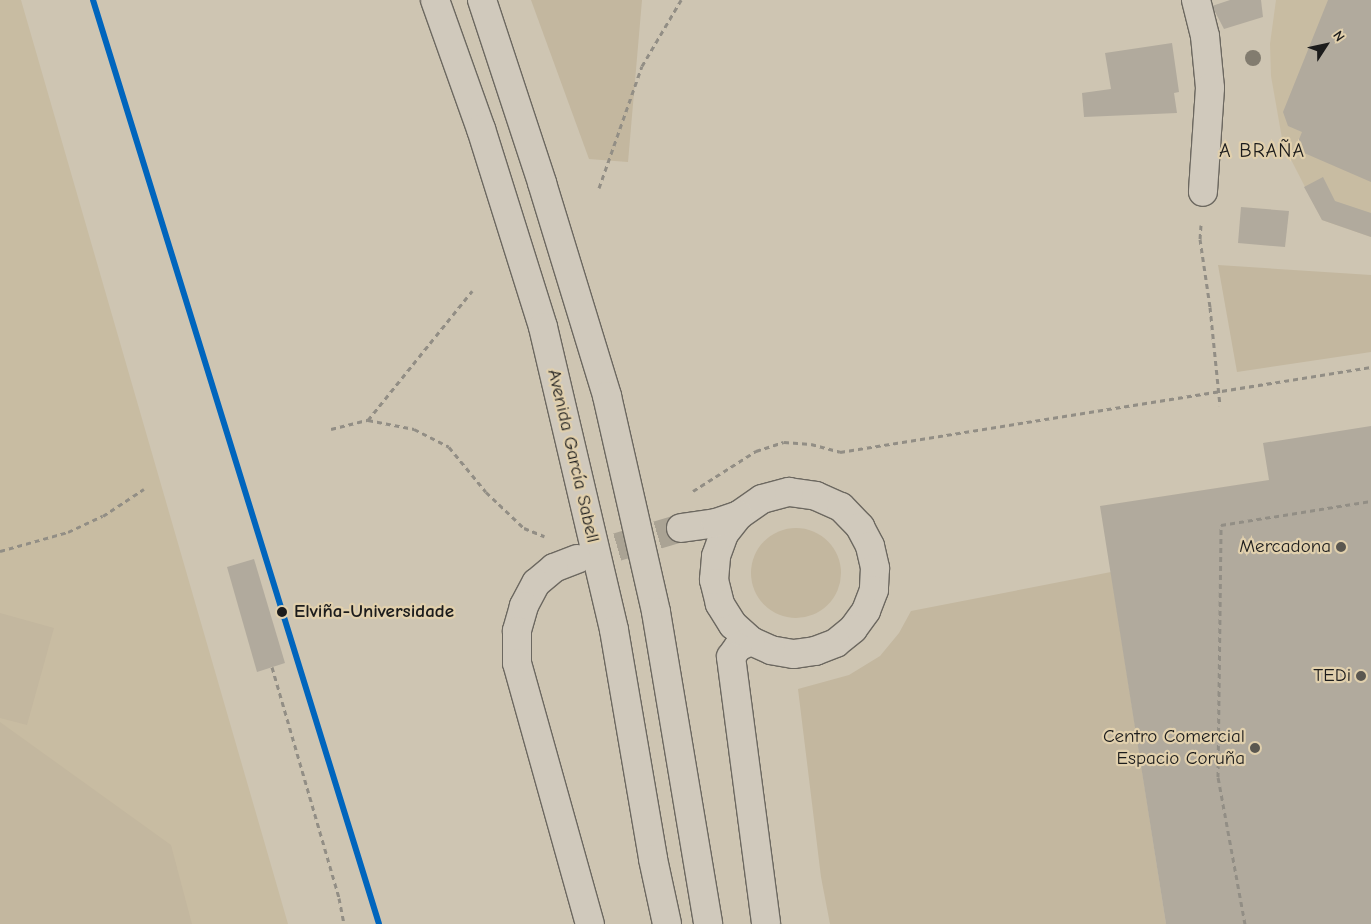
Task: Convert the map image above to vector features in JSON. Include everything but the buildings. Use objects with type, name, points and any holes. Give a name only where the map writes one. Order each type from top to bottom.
[{"type":"main road","name":"Avenida García Sabell","points":[[435,0],[481,129],[545,335],[614,630],[653,859],[667,924]]},
{"type":"main road","points":[[482,0],[542,183],[607,396],[656,612],[708,924]]},
{"type":"main road","points":[[1196,0],[1205,36],[1210,88],[1203,192]]},
{"type":"main road","points":[[681,528],[716,523],[739,515],[762,499],[789,492],[816,496],[841,507],[860,527],[870,546],[875,568],[874,590],[866,611],[853,629],[836,642],[815,651],[793,654],[771,650],[751,641],[733,625],[720,604],[714,580],[716,556],[724,534],[739,515]]},
{"type":"main road","points":[[577,559],[554,568],[536,583],[524,606],[517,631],[517,663],[590,924]]},
{"type":"main road","points":[[751,641],[738,647],[731,657],[731,668],[738,698],[766,924]]},
{"type":"path","points":[[599,188],[642,66],[681,0]]},
{"type":"path","points":[[1203,192],[1200,239],[1210,307],[1220,406]]},
{"type":"path","points":[[368,420],[472,291]]},
{"type":"path","points":[[692,492],[756,451],[784,442],[810,444],[840,452],[1371,367]]},
{"type":"path","points":[[331,429],[368,420],[414,429],[449,447],[486,492],[524,528],[548,537]]},
{"type":"path","points":[[0,551],[68,532],[103,516],[144,489]]},
{"type":"path","points":[[1245,924],[1218,777],[1221,525],[1371,502]]},
{"type":"path","points":[[272,667],[339,898],[344,924]]},
{"type":"shaded area","points":[[0,0],[21,0],[288,924],[0,924]]},
{"type":"shaded area","points":[[531,0],[642,0],[628,162],[589,159]]},
{"type":"shaded area","points":[[1276,0],[1371,0],[1371,237],[1322,220],[1283,144],[1271,76],[1270,44]]},
{"type":"shaded area","points":[[1218,265],[1371,275],[1371,352],[1237,372]]},
{"type":"shaded area","points":[[796,528],[813,531],[828,541],[838,556],[841,573],[838,590],[828,605],[813,615],[796,618],[779,615],[764,605],[754,590],[751,573],[754,556],[764,541],[779,531]]},
{"type":"shaded area","points":[[1111,572],[1166,924],[830,924],[821,877],[798,689],[849,675],[880,656],[899,633],[911,611]]},
{"type":"shaded area","points":[[0,613],[54,628],[27,725],[0,718]]},
{"type":"shaded area","points":[[0,722],[171,845],[192,924],[0,924]]},
{"type":"tunnel","points":[[577,559],[681,528]]},
{"type":"transit line","points":[[93,0],[379,924]]},
{"type":"place","name":"Mercadona","points":[[1341,547]]},
{"type":"place","name":"Elviña-Universidade","points":[[282,612]]},
{"type":"place","name":"TEDi","points":[[1361,676]]},
{"type":"place","name":"Centro Comercial Espacio Coruña","points":[[1255,748]]},
{"type":"district","name":"A BRAÑA","points":[[1262,150]]}]
